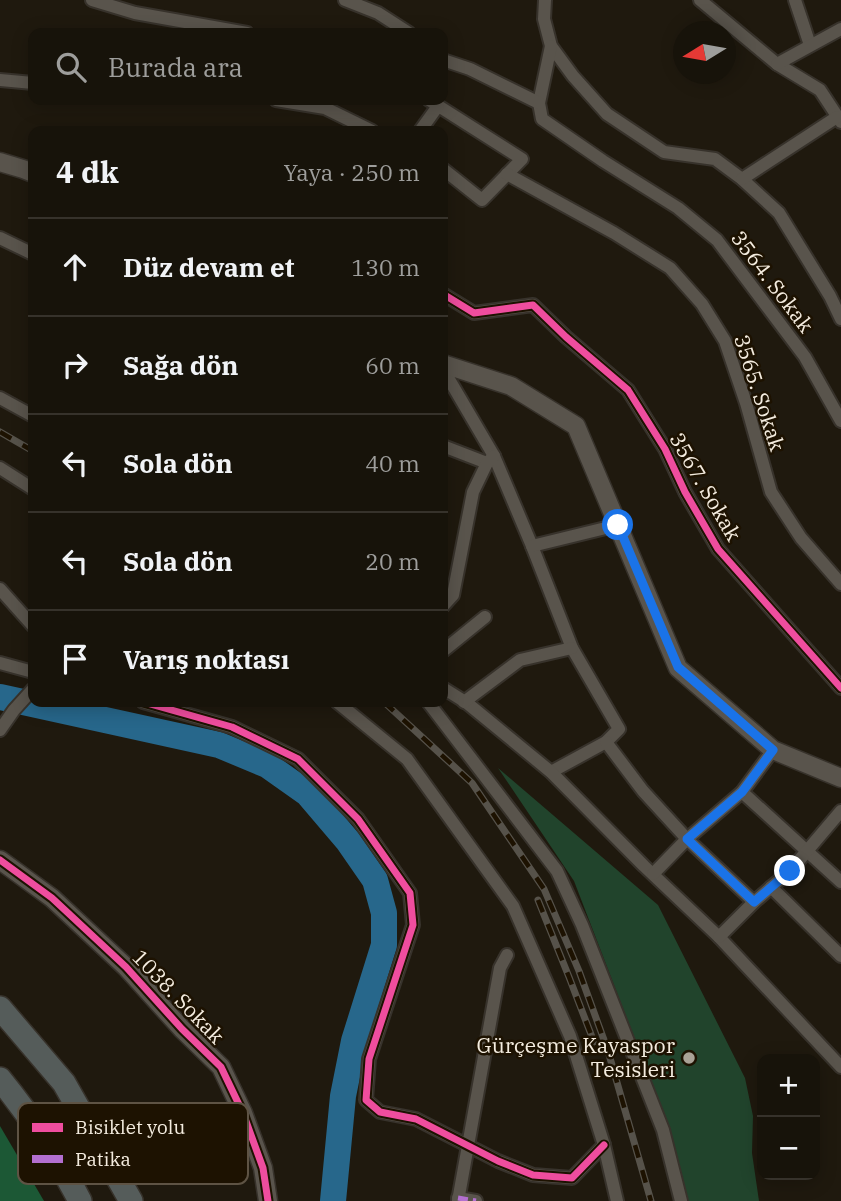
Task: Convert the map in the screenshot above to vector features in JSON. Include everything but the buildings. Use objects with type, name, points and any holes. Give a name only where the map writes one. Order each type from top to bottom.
[{"type":"highway","points":[[0,1008],[64,1083],[75,1103]]},
{"type":"highway","points":[[0,1079],[18,1103]]},
{"type":"highway","points":[[71,1184],[80,1201]]},
{"type":"highway","points":[[121,1184],[131,1201]]},
{"type":"main road","points":[[0,162],[28,171]]},
{"type":"main road","points":[[448,367],[511,386],[576,426],[678,667],[773,750],[841,778]]},
{"type":"main road","name":"1038. Sokak","points":[[0,860],[52,898],[125,967],[221,1067],[238,1103]]},
{"type":"main road","name":"1038. Sokak","points":[[248,1127],[263,1168],[268,1201]]},
{"type":"street","points":[[92,0],[135,13],[219,28]]},
{"type":"street","points":[[345,0],[378,13],[401,28]]},
{"type":"street","points":[[545,0],[544,19],[551,46],[607,114],[664,152],[715,159],[742,179],[779,213],[830,296],[841,319]]},
{"type":"street","points":[[700,0],[777,64],[820,90],[839,120],[742,179]]},
{"type":"street","points":[[795,0],[810,45]]},
{"type":"street","points":[[777,64],[841,29]]},
{"type":"street","points":[[448,62],[470,69],[539,103],[551,46]]},
{"type":"street","points":[[0,80],[28,83]]},
{"type":"street","name":"3564. Sokak","points":[[539,103],[542,119],[678,208],[717,240],[805,357],[841,421]]},
{"type":"street","points":[[307,105],[326,108],[362,126]]},
{"type":"street","points":[[422,126],[432,105]]},
{"type":"street","points":[[436,105],[522,159],[482,200],[448,173]]},
{"type":"street","name":"3565. Sokak","points":[[507,174],[614,233],[670,268],[702,304],[725,341],[771,492],[801,538],[841,584]]},
{"type":"street","points":[[0,238],[28,252]]},
{"type":"street","name":"3567. Sokak","points":[[448,297],[474,313],[533,305],[628,390],[665,449],[685,492],[718,549],[841,688]]},
{"type":"street","points":[[448,376],[532,546],[572,648],[619,729],[606,742],[551,772]]},
{"type":"street","points":[[0,398],[28,413]]},
{"type":"street","points":[[448,447],[490,460]]},
{"type":"street","points":[[448,600],[453,595],[473,492],[490,460]]},
{"type":"street","points":[[0,468],[28,486]]},
{"type":"street","points":[[532,546],[618,525]]},
{"type":"street","points":[[0,589],[28,620]]},
{"type":"street","points":[[448,647],[485,617]]},
{"type":"street","points":[[464,702],[520,660],[572,648]]},
{"type":"street","points":[[0,663],[28,671]]},
{"type":"street","points":[[448,691],[551,772],[719,937],[841,1067]]},
{"type":"street","points":[[0,730],[28,695]]},
{"type":"street","points":[[161,707],[232,727],[298,759],[358,819],[410,892],[413,925],[369,1059],[366,1100],[380,1112],[416,1119],[468,1147],[533,1175],[572,1178],[604,1145]]},
{"type":"street","points":[[343,707],[407,759],[513,906],[570,1036],[604,1145],[617,1201]]},
{"type":"street","points":[[432,707],[557,871],[582,925],[663,1130],[681,1201]]},
{"type":"street","points":[[606,742],[643,791],[687,839],[754,902]]},
{"type":"street","points":[[653,874],[687,839],[742,792],[773,750]]},
{"type":"street","points":[[742,792],[841,882]]},
{"type":"street","points":[[719,937],[790,871],[841,812]]},
{"type":"street","points":[[771,887],[841,956]]},
{"type":"street","points":[[476,1201],[458,1199],[500,968],[507,955]]},
{"type":"green space","points":[[498,768],[658,905],[745,1078],[753,1116],[752,1153],[759,1201],[687,1201],[669,1128],[574,881]]},
{"type":"green space","points":[[0,1126],[18,1157],[18,1184],[34,1184],[44,1201],[0,1201]]},
{"type":"waterway","points":[[0,697],[28,703]]},
{"type":"waterway","points":[[46,707],[219,745],[267,765],[308,794],[348,841],[375,880],[384,913],[384,945],[354,1041],[343,1096],[333,1201]]},
{"type":"railway","points":[[0,432],[28,448]]},
{"type":"railway","points":[[389,707],[472,783],[544,889],[579,971],[608,1051],[651,1201]]},
{"type":"railway","points":[[538,900],[597,1050]]},
{"type":"marked path","points":[[458,1198],[476,1201]]},
{"type":"cycle path","points":[[448,297],[474,313],[533,305],[628,390],[665,449],[685,492],[718,549],[841,688]]},
{"type":"cycle path","points":[[161,707],[232,727],[298,759],[358,819],[410,893],[413,925],[369,1059],[366,1100],[380,1112],[416,1119],[498,1161],[533,1175],[572,1178],[604,1145]]},
{"type":"cycle path","points":[[0,860],[52,898],[126,967],[182,1029],[221,1067],[238,1103]]},
{"type":"cycle path","points":[[248,1127],[263,1168],[268,1201]]},
{"type":"place","name":"Gürçeşme Kayaspor Tesisleri","points":[[689,1058]]},
{"type":"route","points":[[618,525],[678,667],[773,750],[742,792],[687,839],[754,902],[790,871]]}]
